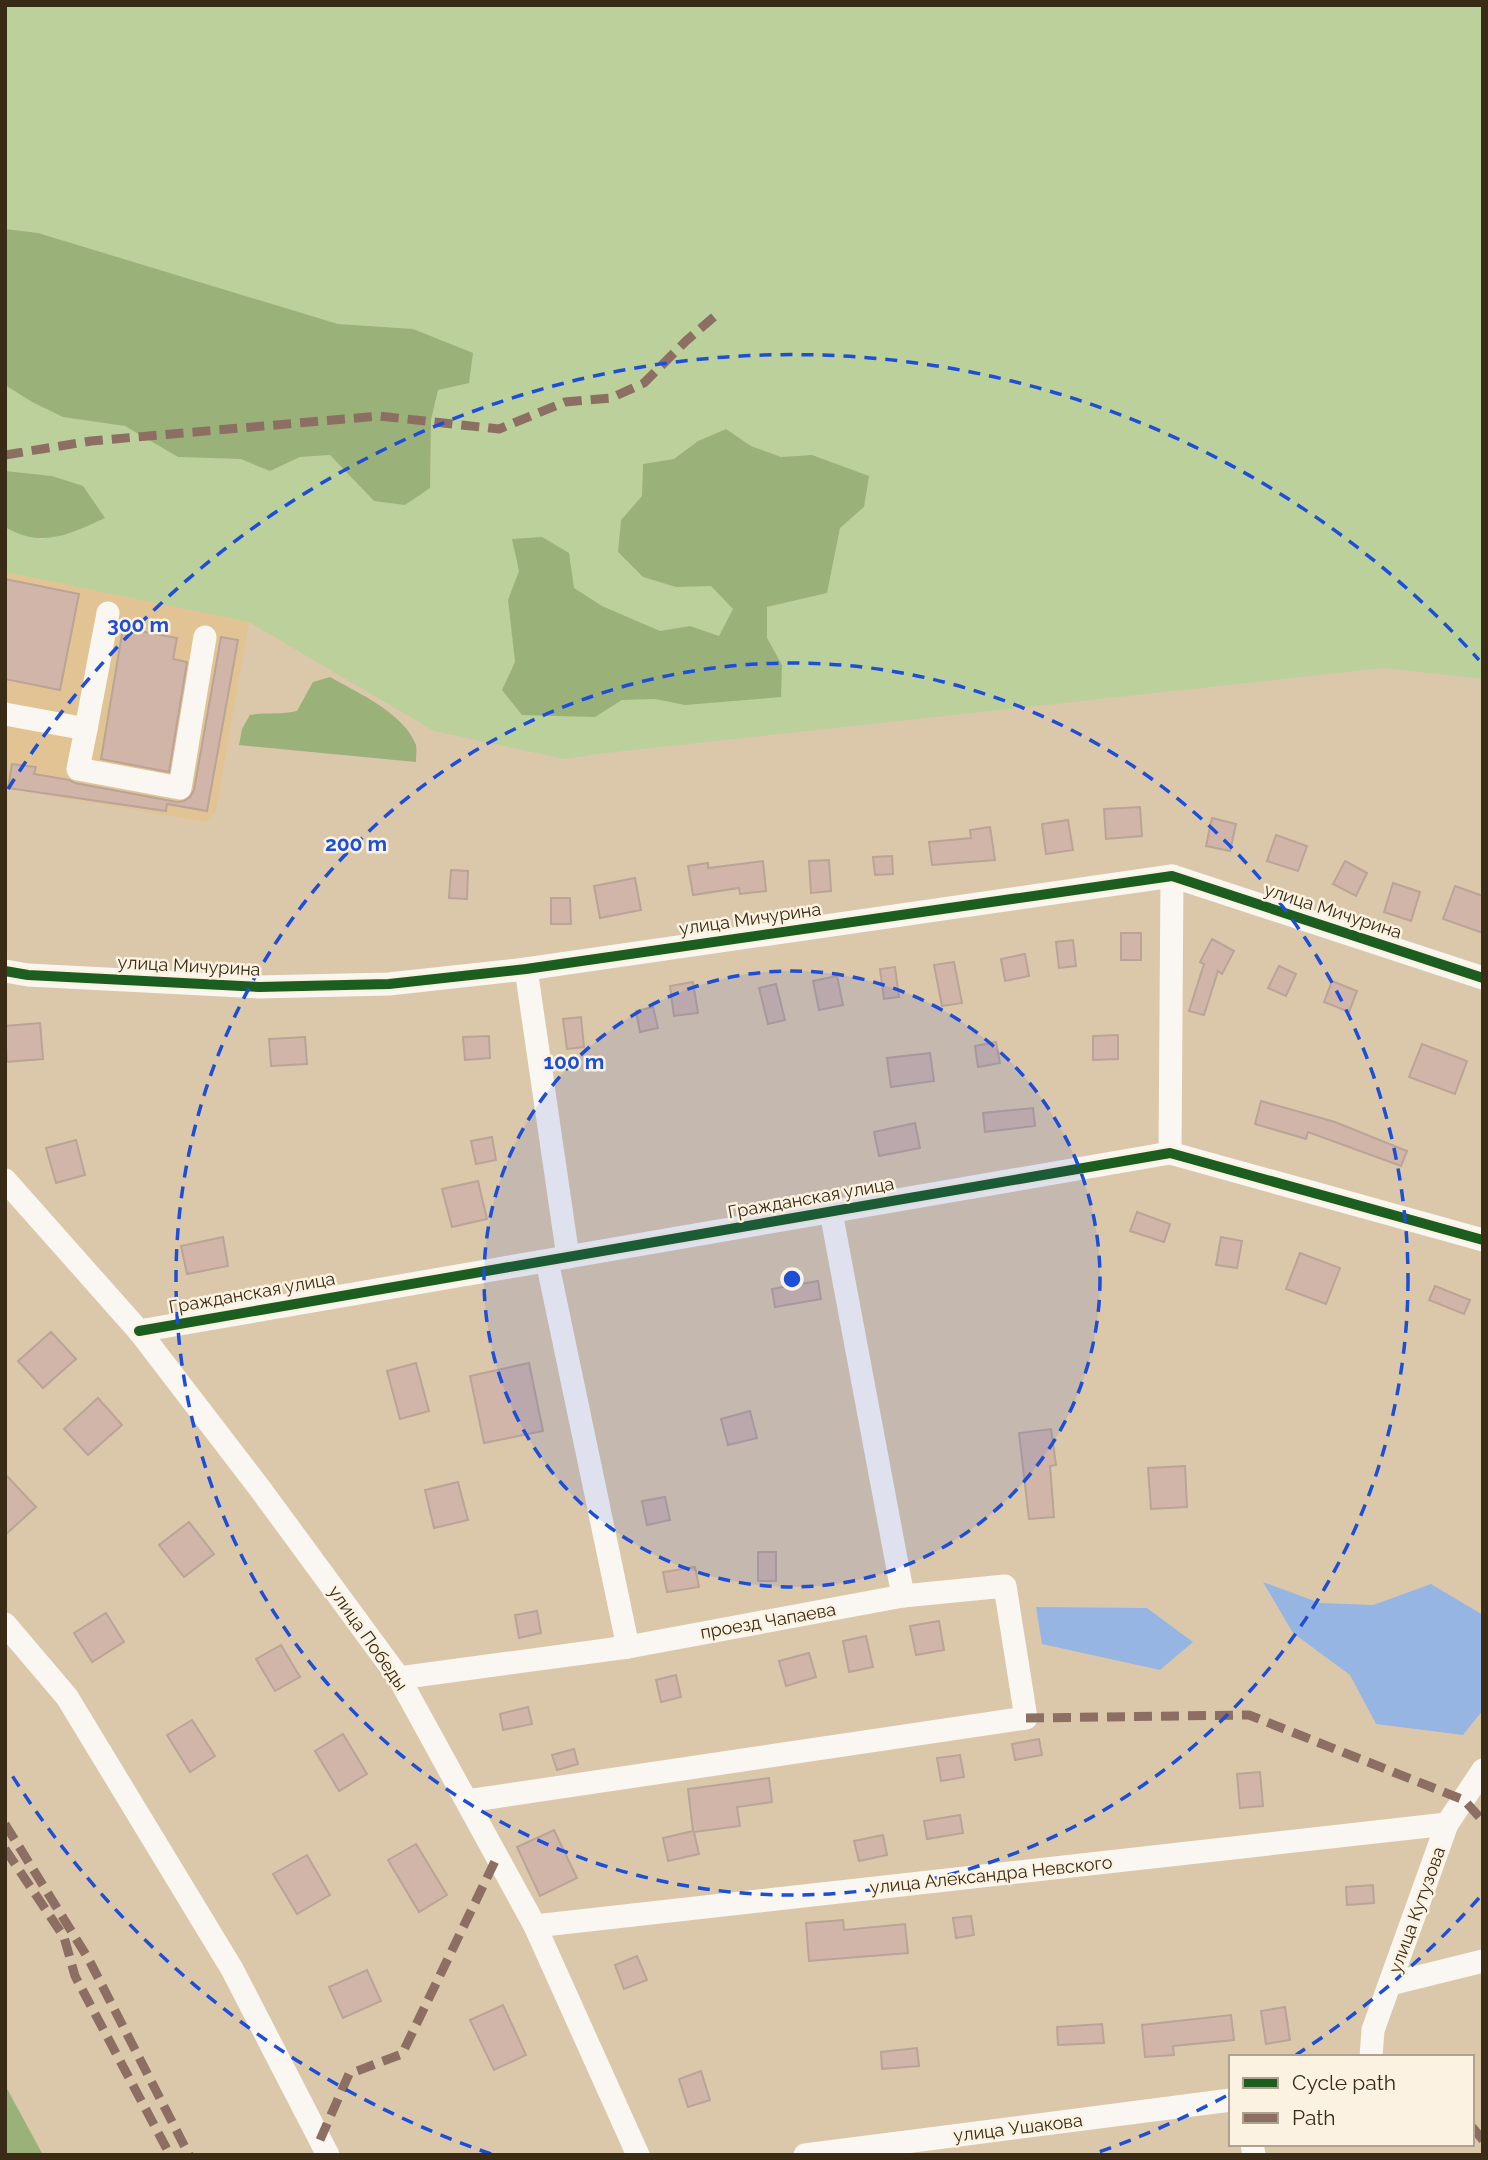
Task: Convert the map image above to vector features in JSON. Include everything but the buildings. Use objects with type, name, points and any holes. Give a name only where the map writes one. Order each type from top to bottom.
[{"type":"street","points":[[108,613],[78,769],[180,788],[205,637]]},
{"type":"street","points":[[5,714],[86,729]]},
{"type":"street","points":[[1170,1153],[1171,876]]},
{"type":"street","name":"улица Мичурина","points":[[5,971],[28,975],[258,987],[388,984],[526,969],[1171,876],[1483,978]]},
{"type":"street","points":[[526,969],[557,1259],[628,1647]]},
{"type":"street","name":"Гражданская улица","points":[[139,1331],[1170,1153],[1483,1240]]},
{"type":"street","name":"улица Победы","points":[[5,1180],[139,1331],[261,1490],[399,1678],[535,1926],[638,2155]]},
{"type":"street","points":[[831,1212],[903,1597]]},
{"type":"street","name":"проезд Чапаева","points":[[399,1678],[628,1647],[903,1597],[1005,1586],[1026,1718],[467,1801]]},
{"type":"street","points":[[5,1624],[67,1697],[232,1969],[327,2155]]},
{"type":"street","name":"улица Кутузова","points":[[1371,2055],[1373,2030],[1447,1824],[1483,1770]]},
{"type":"street","name":"улица Александра Невского","points":[[535,1926],[1447,1824]]},
{"type":"street","points":[[1390,1984],[1483,1961]]},
{"type":"street","name":"улица Ушакова","points":[[805,2155],[1229,2101]]},
{"type":"shaded area","points":[[5,572],[249,622],[216,811],[206,822],[5,788]]},
{"type":"green space","points":[[5,5],[1483,5],[1483,679],[1383,668],[564,759],[434,731],[249,622],[5,572],[5,527],[43,540],[52,476],[5,471],[5,385],[63,417],[125,426],[178,457],[241,459],[270,471],[300,457],[330,455],[374,501],[430,487],[431,420],[438,389],[413,329],[338,324],[38,233],[5,229]],"holes":[[[726,429],[751,446],[781,457],[812,455],[864,507],[840,528],[827,593],[767,607],[767,638],[782,665],[685,705],[655,699],[622,700],[595,716],[522,715],[502,690],[515,662],[508,600],[519,571],[573,588],[602,606],[660,631],[690,626],[719,636],[734,609],[711,585],[676,587],[643,577],[618,552],[621,520],[642,496],[643,464],[674,459],[698,441]]]},
{"type":"green space","points":[[5,229],[38,233],[338,324],[413,329],[473,353],[469,383],[438,390],[431,420],[430,488],[405,505],[374,501],[330,455],[300,457],[270,471],[241,459],[178,457],[125,426],[63,417],[32,402],[5,385]]},
{"type":"green space","points":[[726,429],[751,446],[781,457],[812,455],[869,476],[864,507],[840,528],[827,593],[767,607],[767,638],[782,665],[781,697],[685,705],[655,699],[622,700],[595,717],[522,715],[502,690],[515,662],[508,600],[519,571],[512,539],[542,537],[569,553],[574,588],[602,606],[660,631],[690,626],[719,636],[733,609],[711,586],[676,587],[643,577],[618,552],[621,520],[642,496],[643,464],[674,459],[698,441]]},
{"type":"green space","points":[[5,471],[52,476],[83,486],[105,518],[56,537],[18,534],[5,527]]},
{"type":"green space","points":[[330,677],[379,705],[401,723],[416,745],[416,762],[239,745],[242,729],[250,715],[297,711],[313,682]]},
{"type":"green space","points":[[5,2085],[43,2155],[5,2155]]},
{"type":"water","points":[[1263,1582],[1320,1603],[1373,1605],[1431,1584],[1483,1615],[1483,1710],[1463,1735],[1376,1724],[1350,1675],[1293,1633]]},
{"type":"water","points":[[1036,1607],[1147,1608],[1193,1642],[1160,1670],[1042,1644]]},
{"type":"marked path","points":[[5,455],[91,441],[379,416],[499,429],[565,402],[611,398],[644,383],[716,315]]},
{"type":"marked path","points":[[1026,1718],[1249,1715],[1464,1800],[1483,1821]]},
{"type":"marked path","points":[[5,1824],[88,1958],[189,2155]]},
{"type":"marked path","points":[[5,1849],[64,1937],[75,1976],[170,2155]]},
{"type":"marked path","points":[[320,2140],[349,2074],[402,2054],[497,1857]]},
{"type":"marked path","points":[[1474,2129],[1483,2140]]},
{"type":"cycle path","points":[[5,971],[28,975],[259,987],[389,984],[526,969],[1172,876],[1483,978]]},
{"type":"cycle path","points":[[139,1331],[1170,1153],[1483,1240]]}]
